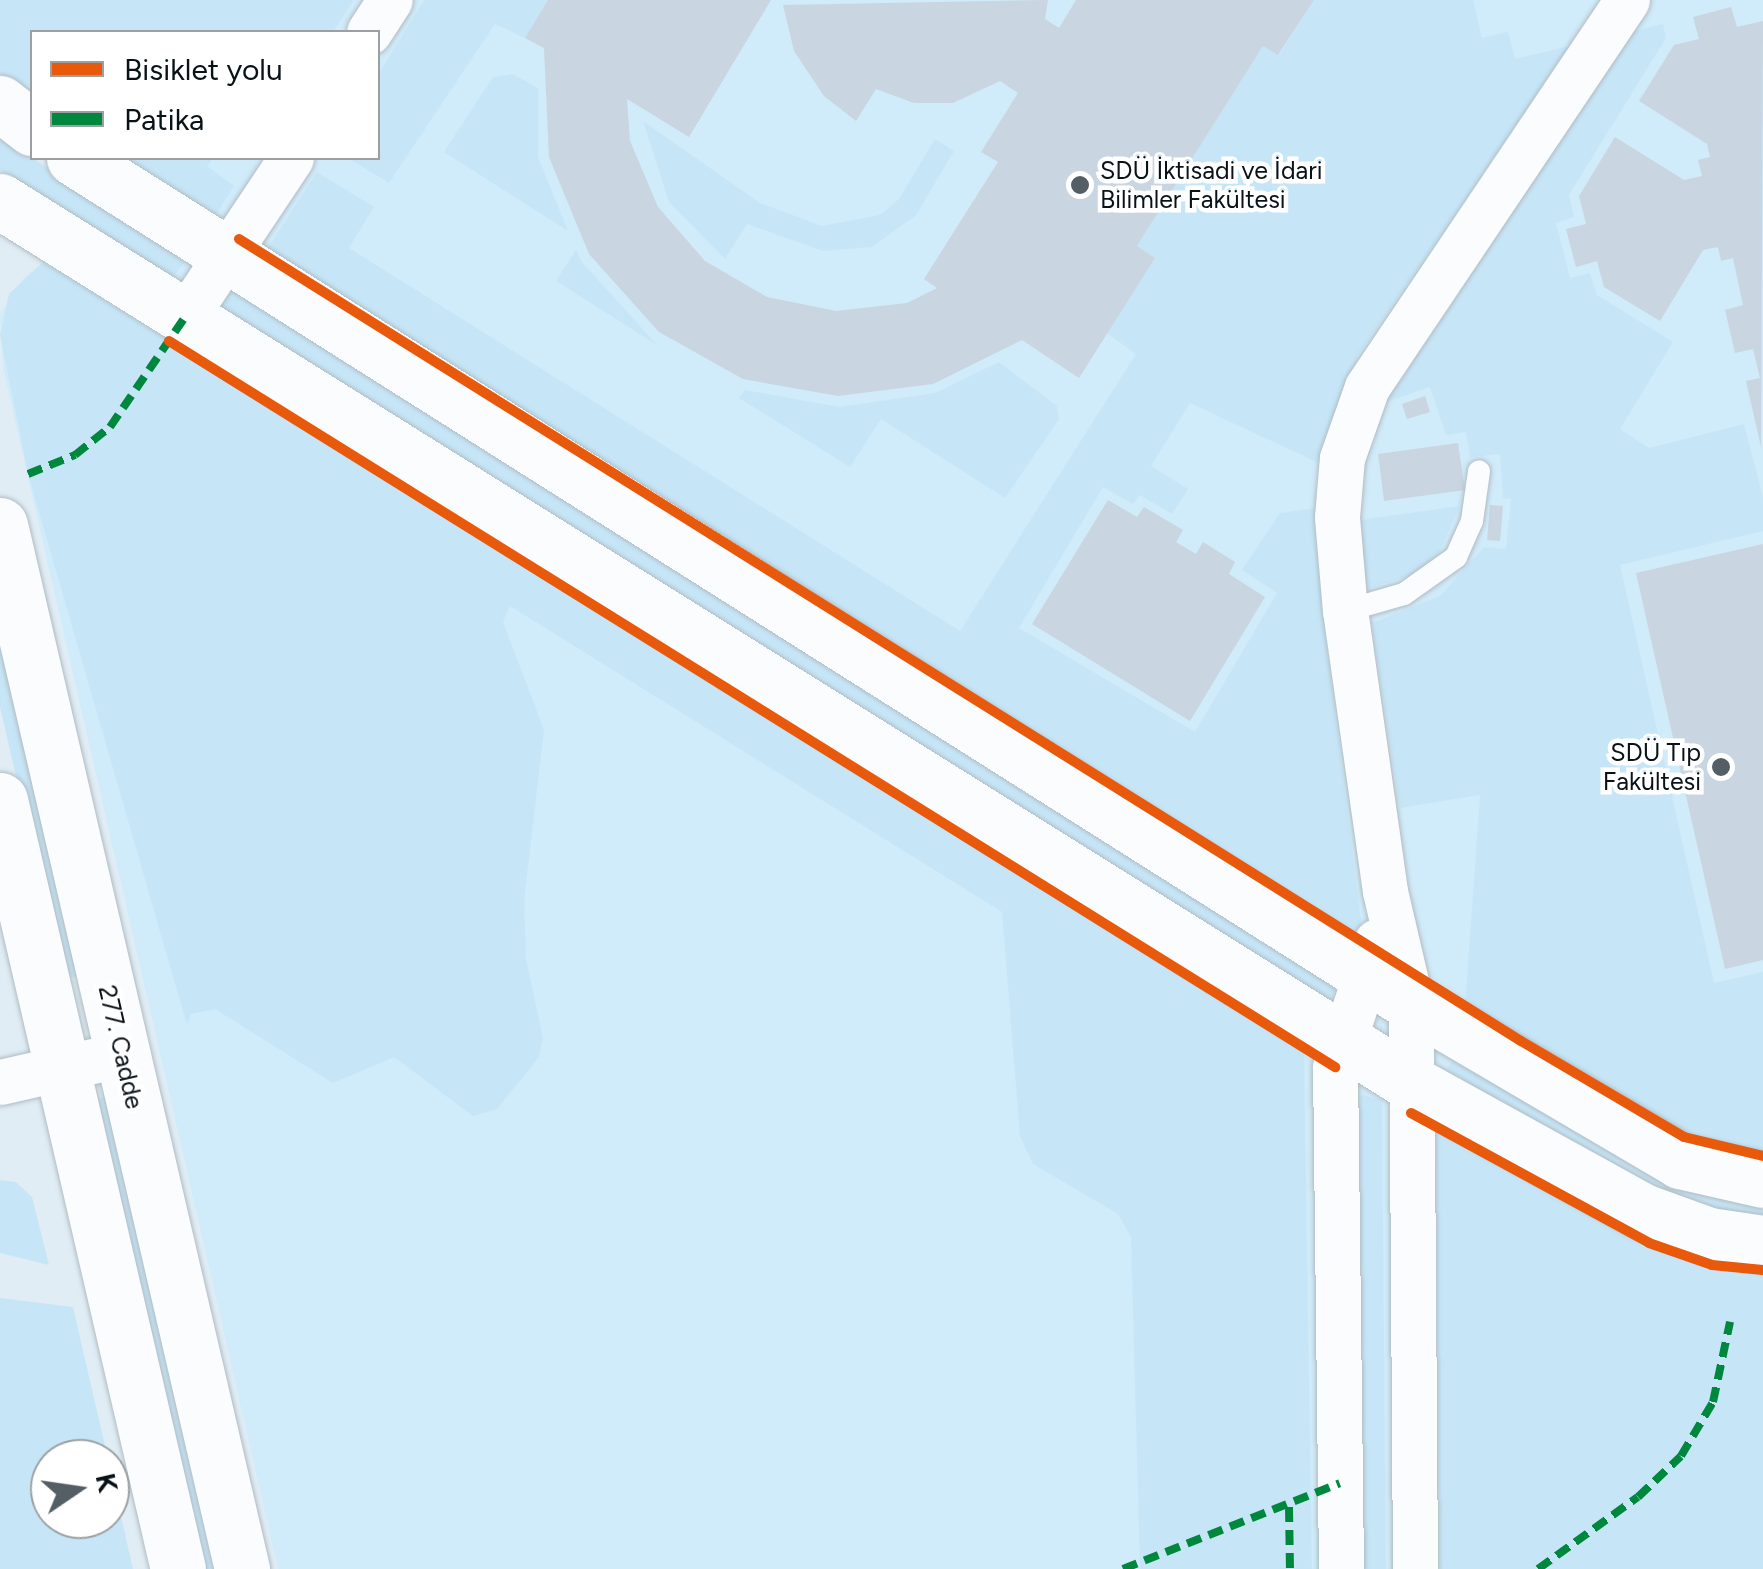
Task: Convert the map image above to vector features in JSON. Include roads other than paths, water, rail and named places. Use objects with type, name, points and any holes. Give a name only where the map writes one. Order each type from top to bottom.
[{"type":"street","points":[[370,30],[390,0]]},
{"type":"street","points":[[1415,1569],[1411,1003],[1385,890],[1345,611],[1338,489],[1358,404],[1627,0]]},
{"type":"street","points":[[0,104],[30,126]]},
{"type":"street","points":[[185,317],[289,160]]},
{"type":"street","points":[[85,165],[1411,1003],[1680,1161],[1763,1180]]},
{"type":"street","points":[[12,222],[185,317],[1411,1084],[1643,1211],[1692,1231],[1763,1243]]},
{"type":"street","name":"277. Cadde","points":[[0,525],[242,1569]]},
{"type":"street","points":[[0,800],[178,1569]]},
{"type":"street","points":[[1341,1569],[1340,1038],[1364,973],[1385,890]]},
{"type":"street","points":[[0,1082],[123,1054]]},
{"type":"lane","points":[[1345,611],[1404,594],[1456,557],[1472,521],[1479,471]]},
{"type":"place","name":"SDÜ İktisadi ve İdari Bilimler Fakültesi","points":[[1080,185]]},
{"type":"place","name":"SDÜ Tıp Fakültesi","points":[[1721,767]]}]
